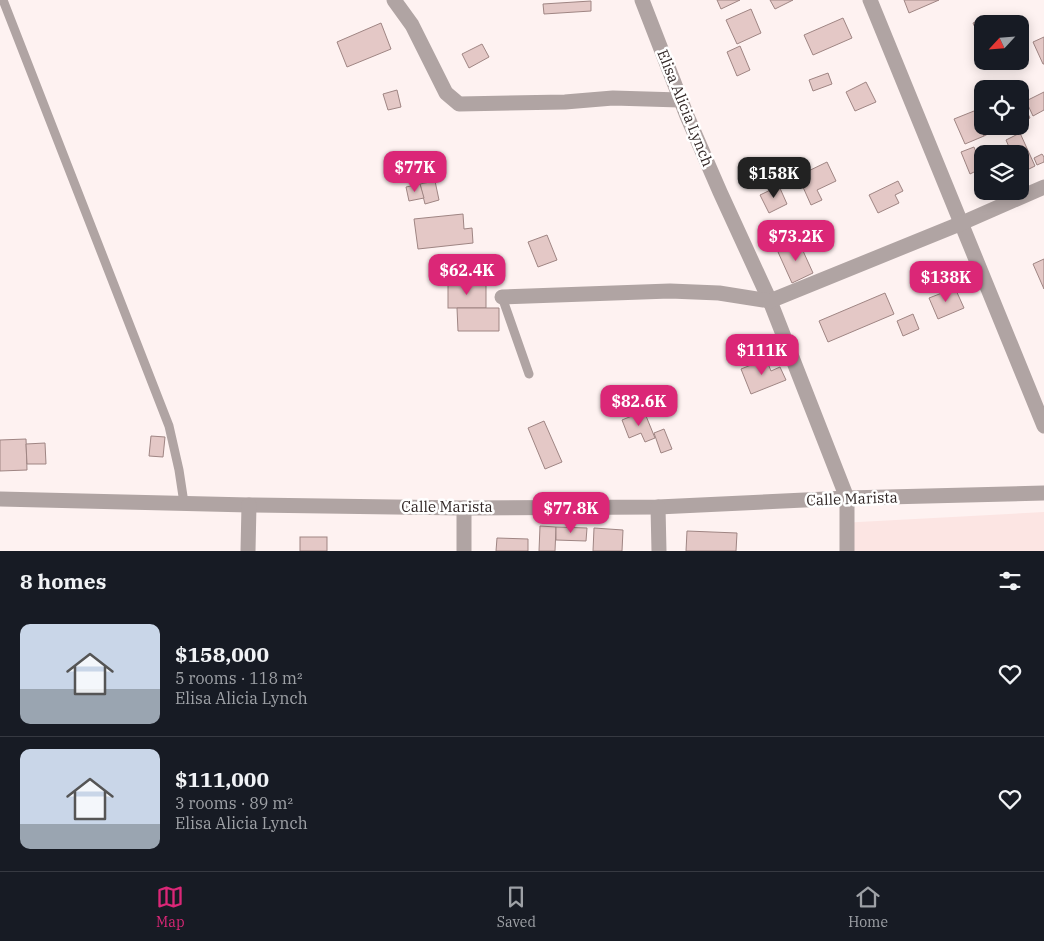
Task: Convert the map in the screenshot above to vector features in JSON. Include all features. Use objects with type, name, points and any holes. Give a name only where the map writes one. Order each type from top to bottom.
[{"type":"street","points":[[394,0],[412,25],[446,93],[459,104],[565,102],[613,98],[680,100]]},
{"type":"street","name":"Elisa Alicia Lynch","points":[[642,0],[680,100],[770,300],[847,498],[847,551]]},
{"type":"street","points":[[870,0],[1044,426]]},
{"type":"street","points":[[502,298],[670,291],[719,293],[770,300],[962,223],[1044,186]]},
{"type":"street","name":"Calle Marista","points":[[0,499],[464,508],[658,507],[847,498],[1044,493]]},
{"type":"street","points":[[248,551],[249,505]]},
{"type":"street","points":[[658,507],[659,551]]},
{"type":"street","points":[[464,508],[464,551]]},
{"type":"lane","points":[[3,0],[169,426],[180,470],[184,503]]},
{"type":"lane","points":[[502,298],[530,374]]},
{"type":"shaded area","points":[[1044,512],[1044,551],[840,551],[840,523]]},
{"type":"building","points":[[717,0],[740,0],[721,9]]},
{"type":"building","points":[[770,0],[793,0],[775,9]]},
{"type":"building","points":[[904,0],[939,0],[909,13]]},
{"type":"building","points":[[591,1],[591,11],[544,14],[543,4]]},
{"type":"building","points":[[751,9],[761,33],[737,44],[726,20]]},
{"type":"building","points":[[843,18],[852,38],[813,55],[804,35]]},
{"type":"building","points":[[381,23],[391,49],[347,67],[337,42]]},
{"type":"building","points":[[1044,37],[1044,64],[1043,64],[1033,42]]},
{"type":"building","points":[[482,44],[489,57],[469,68],[462,54]]},
{"type":"building","points":[[740,46],[750,70],[737,76],[727,52]]},
{"type":"building","points":[[828,73],[832,84],[813,91],[809,80]]},
{"type":"building","points":[[866,82],[876,102],[855,111],[846,92]]},
{"type":"building","points":[[397,90],[401,107],[388,110],[383,94]]},
{"type":"building","points":[[1044,92],[1044,110],[1033,116],[1029,107],[1029,100]]},
{"type":"building","points":[[974,111],[974,135],[984,136],[965,144],[954,119]]},
{"type":"building","points":[[1016,135],[1021,135],[1025,145],[1008,145],[1006,140]]},
{"type":"building","points":[[974,147],[974,172],[970,174],[961,152]]},
{"type":"building","points":[[1029,153],[1035,166],[1029,169]]},
{"type":"building","points":[[1042,154],[1044,162],[1037,165],[1034,158]]},
{"type":"building","points":[[827,162],[836,181],[817,190],[822,200],[811,205],[798,176]]},
{"type":"building","points":[[423,165],[426,177],[406,181],[403,170]]},
{"type":"building","points":[[435,181],[439,200],[425,204],[420,184]]},
{"type":"building","points":[[898,181],[903,191],[895,195],[899,203],[878,213],[869,195]]},
{"type":"building","points":[[420,184],[424,198],[409,201],[406,187]]},
{"type":"building","points":[[779,186],[787,204],[769,213],[760,195]]},
{"type":"building","points":[[463,214],[464,229],[472,228],[473,243],[418,249],[414,219]]},
{"type":"building","points":[[547,235],[557,260],[538,267],[528,242]]},
{"type":"building","points":[[799,242],[813,273],[792,283],[778,252]]},
{"type":"building","points":[[1044,259],[1044,289],[1033,264]]},
{"type":"building","points":[[448,284],[486,284],[486,308],[448,308]]},
{"type":"building","points":[[955,288],[964,308],[938,319],[929,298]]},
{"type":"building","points":[[885,293],[894,314],[828,342],[819,321]]},
{"type":"building","points":[[457,308],[499,308],[499,331],[458,331]]},
{"type":"building","points":[[913,314],[919,329],[903,336],[897,321]]},
{"type":"building","points":[[766,359],[771,371],[780,367],[786,380],[751,394],[741,369]]},
{"type":"building","points":[[644,411],[655,438],[645,442],[641,433],[629,438],[622,420]]},
{"type":"building","points":[[544,421],[562,462],[545,469],[528,428]]},
{"type":"building","points":[[664,429],[672,449],[661,453],[654,433]]},
{"type":"building","points":[[151,436],[165,437],[163,457],[149,456]]},
{"type":"building","points":[[26,439],[27,470],[0,471],[0,440]]},
{"type":"building","points":[[45,443],[46,464],[27,464],[26,444]]},
{"type":"building","points":[[540,526],[556,527],[555,551],[539,551]]},
{"type":"building","points":[[556,527],[587,528],[586,541],[556,540]]},
{"type":"building","points":[[594,528],[623,530],[622,551],[593,551]]},
{"type":"building","points":[[687,531],[737,533],[736,551],[686,551]]},
{"type":"building","points":[[300,537],[327,537],[327,551],[300,551]]},
{"type":"building","points":[[497,538],[528,539],[528,551],[496,551]]}]
